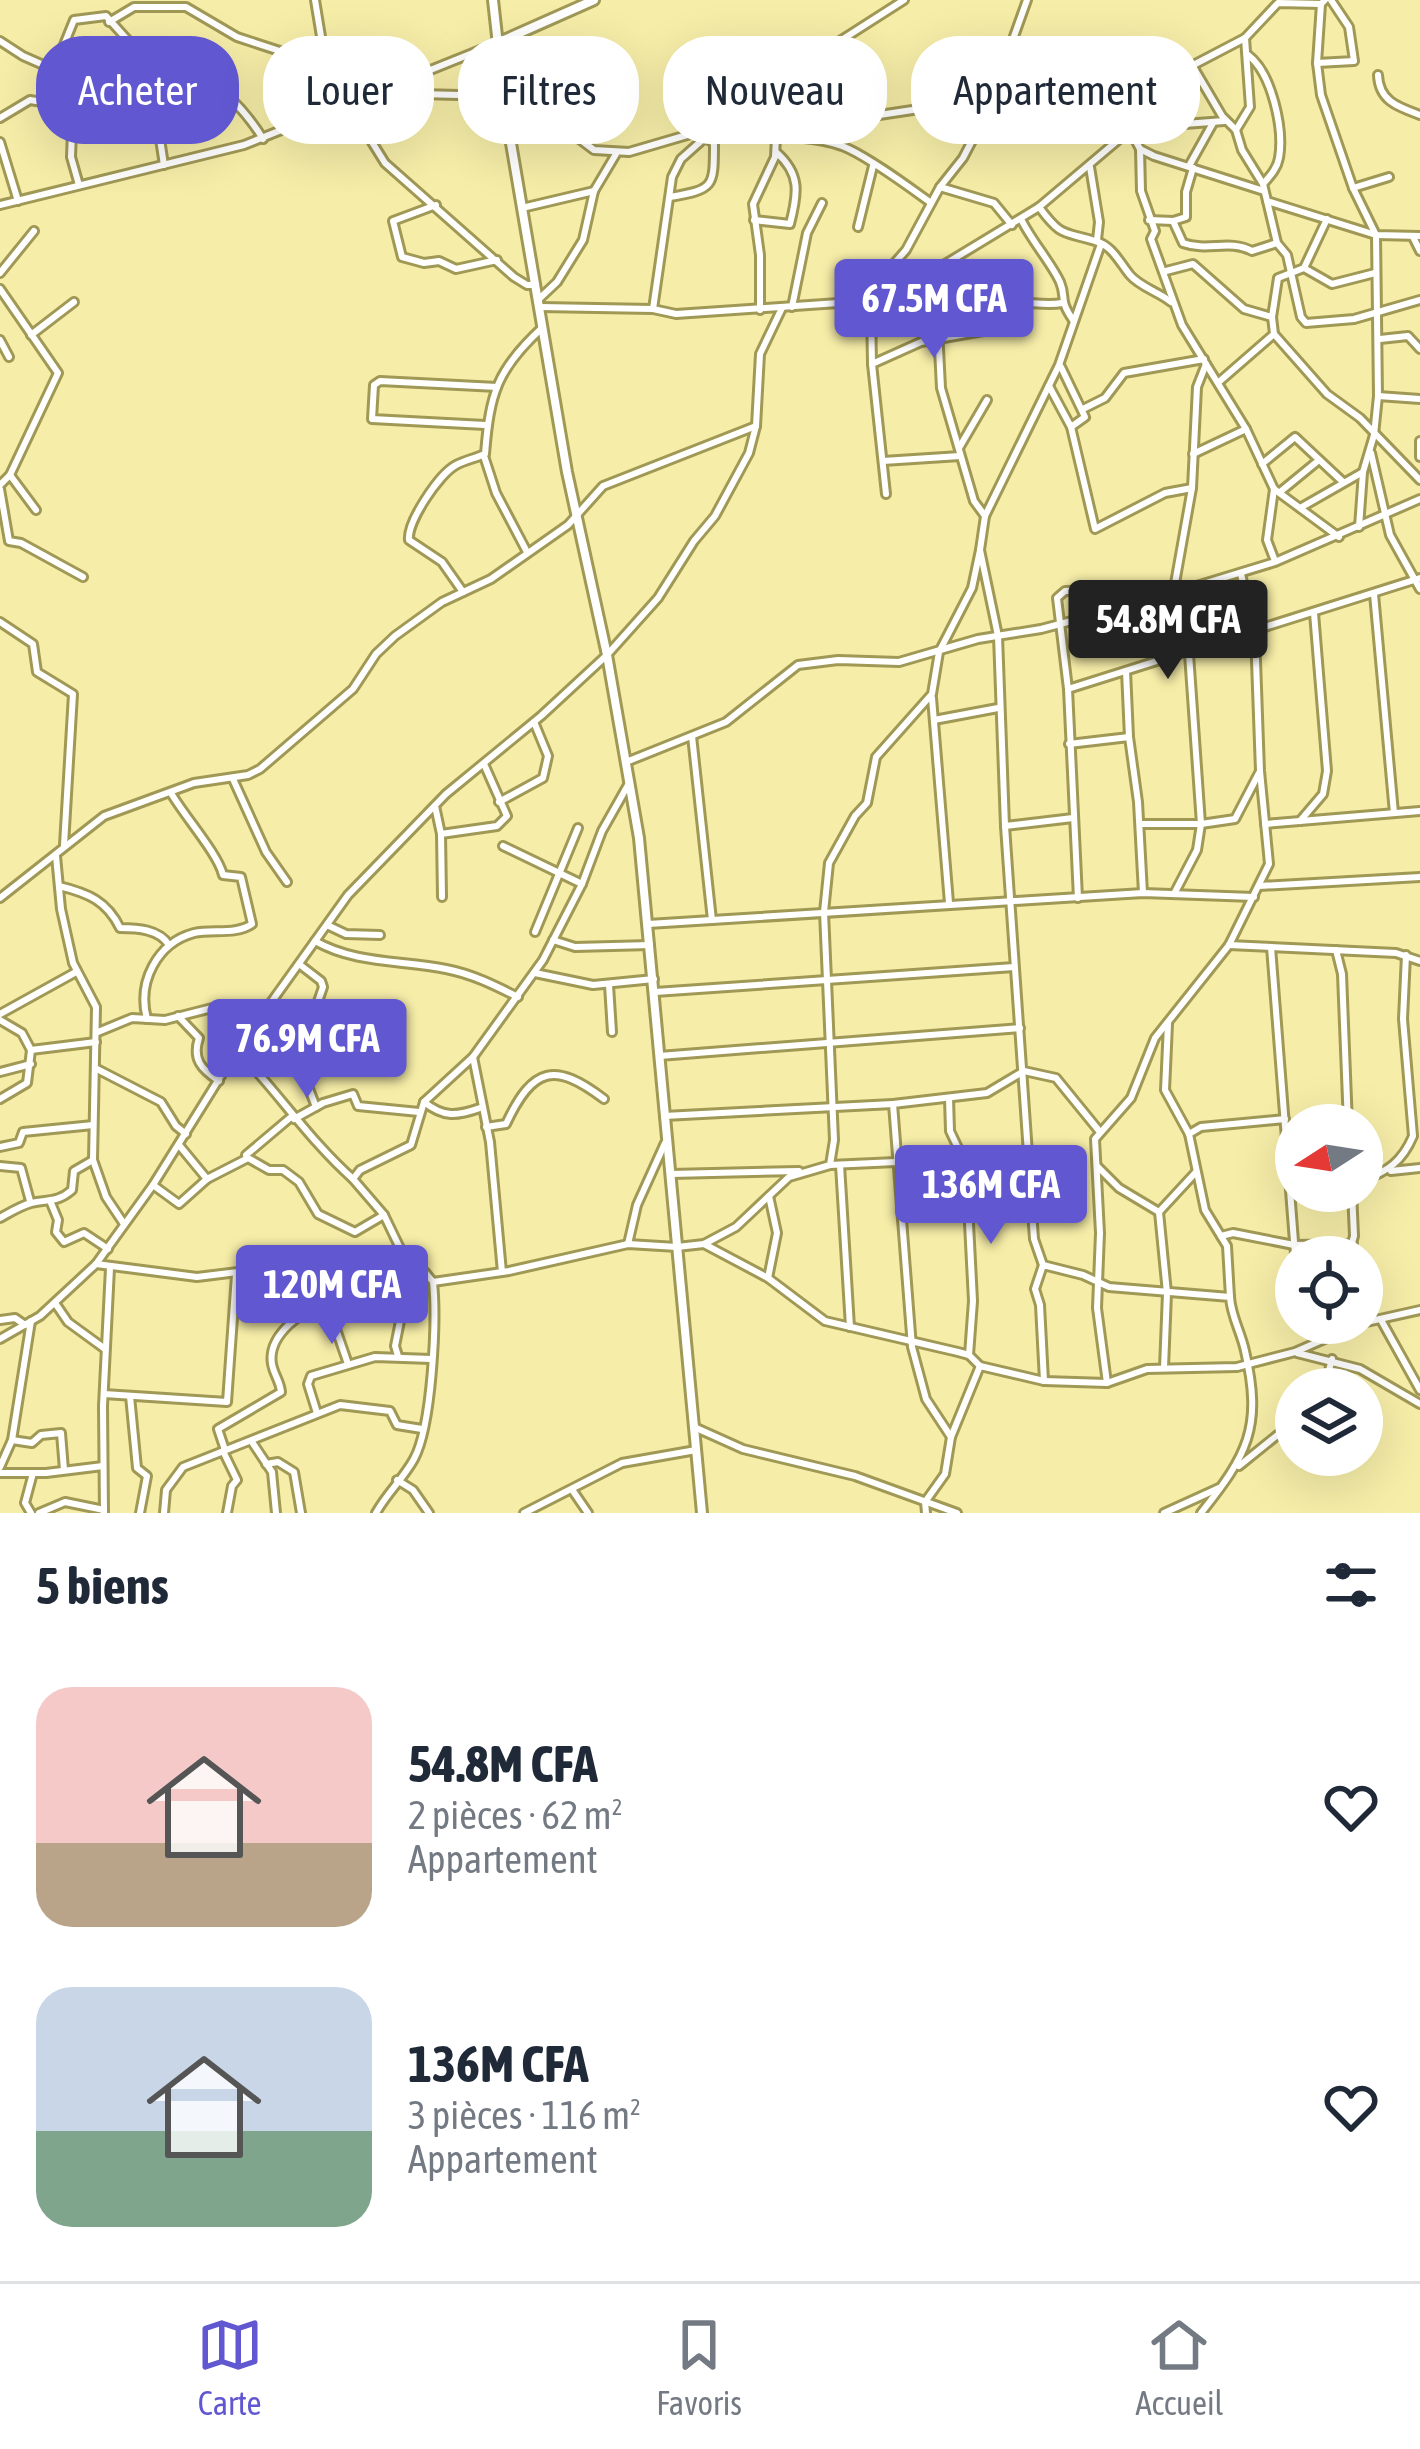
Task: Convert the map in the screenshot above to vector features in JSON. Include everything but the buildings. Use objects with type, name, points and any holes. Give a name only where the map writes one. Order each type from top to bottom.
[{"type":"street","points":[[314,0],[320,36]]},
{"type":"street","points":[[493,0],[495,36]]},
{"type":"street","points":[[513,36],[595,0]]},
{"type":"street","points":[[848,36],[904,0]]},
{"type":"street","points":[[1014,36],[1027,0]]},
{"type":"street","points":[[1200,60],[1245,38],[1279,2],[1326,2],[1349,27],[1354,61],[1317,63]]},
{"type":"street","points":[[1326,2],[1317,63],[1321,95],[1353,188],[1376,235],[1378,396],[1374,435],[1363,472],[1359,526]]},
{"type":"street","points":[[109,22],[139,6],[188,3],[237,37],[263,46]]},
{"type":"street","points":[[68,36],[74,20],[104,16],[122,36]]},
{"type":"street","points":[[1236,130],[1250,107],[1245,38]]},
{"type":"street","points":[[0,41],[36,61]]},
{"type":"street","points":[[1248,55],[1268,84],[1277,131],[1279,158],[1266,192]]},
{"type":"street","points":[[1378,75],[1389,102],[1420,116]]},
{"type":"street","points":[[1200,77],[1236,130],[1242,151],[1266,192],[1301,317],[1306,322],[1340,321],[1420,300]]},
{"type":"street","points":[[0,118],[36,101]]},
{"type":"street","points":[[0,205],[263,139],[239,105]]},
{"type":"street","points":[[1200,124],[1227,121]]},
{"type":"street","points":[[1149,220],[1186,217],[1191,167],[1213,123]]},
{"type":"street","points":[[583,144],[616,154],[663,141]]},
{"type":"street","points":[[70,144],[79,185]]},
{"type":"street","points":[[161,144],[164,166]]},
{"type":"street","points":[[374,144],[386,163],[521,283],[536,285]]},
{"type":"street","points":[[511,144],[576,518],[629,782],[654,980],[702,1513]]},
{"type":"street","points":[[653,309],[668,197],[681,159],[698,144]]},
{"type":"street","points":[[668,197],[711,185],[714,144]]},
{"type":"street","points":[[760,310],[760,255],[753,204],[778,144]]},
{"type":"street","points":[[828,144],[840,146],[931,203]]},
{"type":"street","points":[[539,303],[676,314],[853,302],[864,297],[906,250],[970,144]]},
{"type":"street","points":[[871,308],[1039,207],[1114,144]]},
{"type":"street","points":[[1138,144],[1140,182],[1154,231],[1151,239],[1174,304],[1277,490],[1340,537]]},
{"type":"street","points":[[1,146],[17,201]]},
{"type":"street","points":[[1140,149],[1376,235],[1417,236],[1420,251]]},
{"type":"street","points":[[754,220],[790,224],[799,193],[794,172],[776,152]]},
{"type":"street","points":[[539,303],[584,240],[594,190],[616,154]]},
{"type":"street","points":[[949,903],[932,694],[939,652],[972,588],[985,516],[1059,364],[1099,242],[1090,165]]},
{"type":"street","points":[[858,227],[873,166]]},
{"type":"street","points":[[1353,188],[1388,177]]},
{"type":"street","points":[[940,187],[994,203],[1012,225]]},
{"type":"street","points":[[521,208],[594,190]]},
{"type":"street","points":[[792,307],[807,233],[823,203]]},
{"type":"street","points":[[437,205],[393,221],[403,258],[456,269],[497,260]]},
{"type":"street","points":[[1039,207],[1061,232],[1099,242],[1135,280],[1174,304]]},
{"type":"street","points":[[1021,219],[1059,279],[1062,304],[1073,320]]},
{"type":"street","points":[[1304,268],[1327,219]]},
{"type":"street","points":[[1173,221],[1183,243],[1192,246],[1236,243],[1252,251],[1277,242]]},
{"type":"street","points":[[0,273],[34,230]]},
{"type":"street","points":[[1166,271],[1193,263],[1244,309],[1272,317]]},
{"type":"street","points":[[1375,273],[1332,284],[1304,268],[1278,278],[1274,334],[1327,394],[1360,418],[1418,475]]},
{"type":"street","points":[[935,270],[941,388],[974,501],[985,516]]},
{"type":"street","points":[[0,289],[58,376],[10,476],[0,487],[9,541]]},
{"type":"street","points":[[864,297],[871,308],[886,494]]},
{"type":"street","points":[[31,334],[74,302]]},
{"type":"street","points":[[872,364],[911,345],[989,330],[991,319],[1002,314],[1003,304],[1009,302],[1039,307],[1062,304]]},
{"type":"street","points":[[0,1339],[54,1302],[109,1249],[237,1051],[348,895],[435,806],[534,722],[645,614],[715,516],[749,454],[756,426],[760,355],[782,308]]},
{"type":"street","points":[[527,552],[496,494],[484,456],[486,426],[505,366],[543,326]]},
{"type":"street","points":[[1219,382],[1274,334]]},
{"type":"street","points":[[1379,338],[1408,336],[1420,349]]},
{"type":"street","points":[[0,340],[9,357]]},
{"type":"street","points":[[1083,409],[1102,400],[1124,373],[1205,362]]},
{"type":"street","points":[[1174,591],[1192,488],[1197,387],[1205,362]]},
{"type":"street","points":[[1059,364],[1085,419],[1071,427]]},
{"type":"street","points":[[486,426],[372,419],[373,387],[380,380],[496,387]]},
{"type":"street","points":[[1049,386],[1071,427],[1095,529],[1166,493],[1192,488]]},
{"type":"street","points":[[1378,396],[1420,399]]},
{"type":"street","points":[[959,453],[987,400]]},
{"type":"street","points":[[0,898],[104,816],[196,782],[233,778],[270,763],[353,689],[376,654],[395,636],[490,580],[576,518],[603,487],[756,426]]},
{"type":"street","points":[[1193,454],[1226,442],[1246,428]]},
{"type":"street","points":[[1262,464],[1295,437],[1342,482]]},
{"type":"street","points":[[1420,440],[1420,457]]},
{"type":"street","points":[[1370,448],[1390,536],[1420,589]]},
{"type":"street","points":[[883,460],[959,453]]},
{"type":"street","points":[[464,592],[447,567],[409,540],[407,532],[452,466],[484,456]]},
{"type":"street","points":[[1275,562],[1268,540],[1277,490],[1319,460]]},
{"type":"street","points":[[1300,508],[1363,472]]},
{"type":"street","points":[[10,476],[36,510]]},
{"type":"street","points":[[626,762],[726,722],[798,665],[838,659],[898,662],[1130,606],[1275,562],[1420,499]]},
{"type":"street","points":[[0,547],[9,541],[21,543],[83,577]]},
{"type":"street","points":[[980,550],[998,636],[1009,899],[1034,1239],[1043,1265],[1035,1292],[1040,1305],[1044,1381]]},
{"type":"street","points":[[1106,1383],[1097,1308],[1095,1139],[1131,1098],[1148,1051],[1229,945],[1269,864],[1255,633],[1241,574]]},
{"type":"street","points":[[1068,689],[1417,579]]},
{"type":"street","points":[[1078,898],[1068,689],[1057,598],[1065,591],[1114,595],[1130,606]]},
{"type":"street","points":[[1374,594],[1394,813]]},
{"type":"street","points":[[1300,821],[1323,794],[1327,771],[1314,614]]},
{"type":"street","points":[[0,622],[33,644],[37,672],[73,694],[63,849]]},
{"type":"street","points":[[1174,894],[1197,850],[1201,824],[1189,654]]},
{"type":"street","points":[[1126,671],[1143,893]]},
{"type":"street","points":[[830,1165],[834,1140],[824,912],[829,863],[867,803],[876,757],[932,694]]},
{"type":"street","points":[[934,720],[998,708]]},
{"type":"street","points":[[500,802],[543,778],[548,756],[534,722]]},
{"type":"street","points":[[692,736],[712,920]]},
{"type":"street","points":[[1069,744],[1129,737]]},
{"type":"street","points":[[441,835],[496,826],[508,816],[484,764]]},
{"type":"street","points":[[1140,824],[1235,819],[1260,771]]},
{"type":"street","points":[[233,778],[266,852],[287,882]]},
{"type":"street","points":[[353,1178],[411,1145],[424,1102],[473,1057],[535,973],[629,782]]},
{"type":"street","points":[[147,1019],[143,995],[148,971],[169,945],[192,934],[250,928],[252,920],[241,877],[223,875],[218,857],[194,831],[171,792]]},
{"type":"street","points":[[435,806],[441,835],[442,898]]},
{"type":"street","points":[[1265,824],[1420,811]]},
{"type":"street","points":[[1005,826],[1073,818]]},
{"type":"street","points":[[535,932],[578,827]]},
{"type":"street","points":[[503,846],[582,884]]},
{"type":"street","points":[[56,856],[61,910],[77,971],[96,1006],[93,1160],[106,1197],[124,1224]]},
{"type":"street","points":[[1259,886],[1420,877]]},
{"type":"street","points":[[59,886],[106,904],[120,928],[140,928],[165,938],[169,945]]},
{"type":"street","points":[[648,924],[1143,893],[1253,897]]},
{"type":"street","points":[[326,925],[346,934],[380,935]]},
{"type":"street","points":[[552,940],[575,947],[650,945]]},
{"type":"street","points":[[315,941],[336,952],[452,970],[518,997]]},
{"type":"street","points":[[1229,945],[1406,955],[1420,961]]},
{"type":"street","points":[[1270,947],[1284,1104]]},
{"type":"street","points":[[1336,950],[1342,974],[1347,1104]]},
{"type":"street","points":[[1388,1172],[1407,1152],[1413,1136],[1403,1019],[1406,955]]},
{"type":"street","points":[[299,964],[322,984],[298,1060],[316,1107]]},
{"type":"street","points":[[655,992],[1014,968]]},
{"type":"street","points":[[0,1100],[23,1088],[31,1050],[22,1033],[0,1017],[77,971]]},
{"type":"street","points":[[535,973],[569,983],[654,980]]},
{"type":"street","points":[[609,985],[612,1032]]},
{"type":"street","points":[[31,1050],[97,1037],[132,1018],[157,1021],[220,1006],[238,1014],[247,1010],[264,1016]]},
{"type":"street","points":[[178,1016],[199,1038],[195,1048],[200,1066],[219,1081]]},
{"type":"street","points":[[1168,1024],[1165,1090],[1189,1134],[1209,1219],[1227,1246],[1230,1297],[1248,1364],[1252,1420],[1249,1442],[1237,1468]]},
{"type":"street","points":[[659,1056],[1020,1028]]},
{"type":"street","points":[[237,1051],[384,1215],[412,1272]]},
{"type":"street","points":[[473,1057],[502,1272]]},
{"type":"street","points":[[0,1072],[31,1064]]},
{"type":"street","points":[[97,1069],[161,1102],[186,1134]]},
{"type":"street","points":[[664,1116],[949,1098],[987,1093],[1024,1071],[1056,1078],[1100,1132]]},
{"type":"street","points":[[486,1127],[506,1124],[541,1077],[567,1075],[604,1100]]},
{"type":"street","points":[[153,1185],[179,1204],[293,1118],[354,1094],[358,1106],[420,1112]]},
{"type":"street","points":[[949,1098],[950,1131],[966,1165],[973,1301],[969,1355]]},
{"type":"street","points":[[424,1102],[444,1115],[482,1107]]},
{"type":"street","points":[[893,1104],[911,1340],[926,1399],[951,1436]]},
{"type":"street","points":[[1189,1134],[1201,1127],[1275,1120]]},
{"type":"street","points":[[0,1147],[19,1143],[23,1132],[93,1125]]},
{"type":"street","points":[[628,1244],[638,1205],[666,1139]]},
{"type":"street","points":[[179,1145],[207,1179]]},
{"type":"street","points":[[670,1174],[899,1162],[966,1165],[1029,1154]]},
{"type":"street","points":[[244,1157],[269,1170],[283,1170],[298,1182],[318,1214],[355,1232],[384,1215]]},
{"type":"street","points":[[0,1218],[30,1203],[51,1203],[72,1190],[74,1171],[93,1160]]},
{"type":"street","points":[[840,1165],[850,1327]]},
{"type":"street","points":[[0,1166],[21,1168],[30,1203]]},
{"type":"street","points":[[1097,1166],[1119,1188],[1159,1212]]},
{"type":"street","points":[[1383,1174],[1420,1168]]},
{"type":"street","points":[[434,1282],[628,1244],[704,1244],[736,1227],[802,1170]]},
{"type":"street","points":[[1163,1368],[1167,1294],[1159,1212],[1196,1172]]},
{"type":"street","points":[[768,1277],[777,1234],[769,1196]]},
{"type":"street","points":[[51,1203],[58,1220],[56,1232],[64,1242],[84,1233],[109,1249]]},
{"type":"street","points":[[1221,1236],[1233,1233],[1275,1241]]},
{"type":"street","points":[[704,1244],[768,1277],[821,1319],[969,1355],[980,1366],[1044,1381],[1106,1383],[1163,1368],[1217,1369],[1315,1344]]},
{"type":"street","points":[[96,1264],[197,1277],[278,1268],[297,1273],[425,1272],[434,1282],[435,1325],[422,1429],[413,1460],[376,1513]]},
{"type":"street","points":[[1043,1265],[1083,1275],[1099,1285],[1230,1297]]},
{"type":"street","points":[[34,1473],[25,1503],[35,1513],[64,1502],[104,1512],[110,1268]]},
{"type":"street","points":[[316,1271],[348,1364]]},
{"type":"street","points":[[393,1272],[401,1316],[395,1346],[398,1356]]},
{"type":"street","points":[[104,1394],[227,1402],[236,1275]]},
{"type":"street","points":[[54,1302],[68,1322],[105,1349]]},
{"type":"street","points":[[227,1513],[237,1478],[218,1429],[281,1392],[272,1364],[273,1349],[283,1330],[308,1308],[328,1303]]},
{"type":"street","points":[[1383,1319],[1420,1310]]},
{"type":"street","points":[[0,1320],[28,1323]]},
{"type":"street","points":[[28,1323],[12,1440],[0,1470],[34,1473],[103,1466]]},
{"type":"street","points":[[1383,1323],[1420,1390]]},
{"type":"street","points":[[1295,1352],[1360,1369],[1420,1404]]},
{"type":"street","points":[[317,1413],[309,1378],[348,1364],[398,1356],[431,1360]]},
{"type":"street","points":[[1330,1368],[1332,1359]]},
{"type":"street","points":[[926,1513],[925,1502],[945,1474],[951,1436],[980,1366]]},
{"type":"street","points":[[130,1396],[137,1468],[147,1476],[140,1513]]},
{"type":"street","points":[[164,1513],[166,1490],[180,1470],[344,1404],[390,1411],[397,1425],[422,1429]]},
{"type":"street","points":[[694,1427],[743,1449],[856,1476],[957,1513]]},
{"type":"street","points":[[12,1440],[32,1444],[41,1435],[61,1433],[64,1470]]},
{"type":"street","points":[[1201,1513],[1237,1468],[1275,1437]]},
{"type":"street","points":[[252,1442],[272,1472],[276,1513]]},
{"type":"street","points":[[524,1513],[622,1462],[696,1450]]},
{"type":"street","points":[[266,1464],[278,1462],[294,1472],[302,1513]]},
{"type":"street","points":[[397,1480],[414,1491],[429,1513]]},
{"type":"street","points":[[1164,1513],[1222,1486]]},
{"type":"street","points":[[572,1490],[588,1513]]}]
